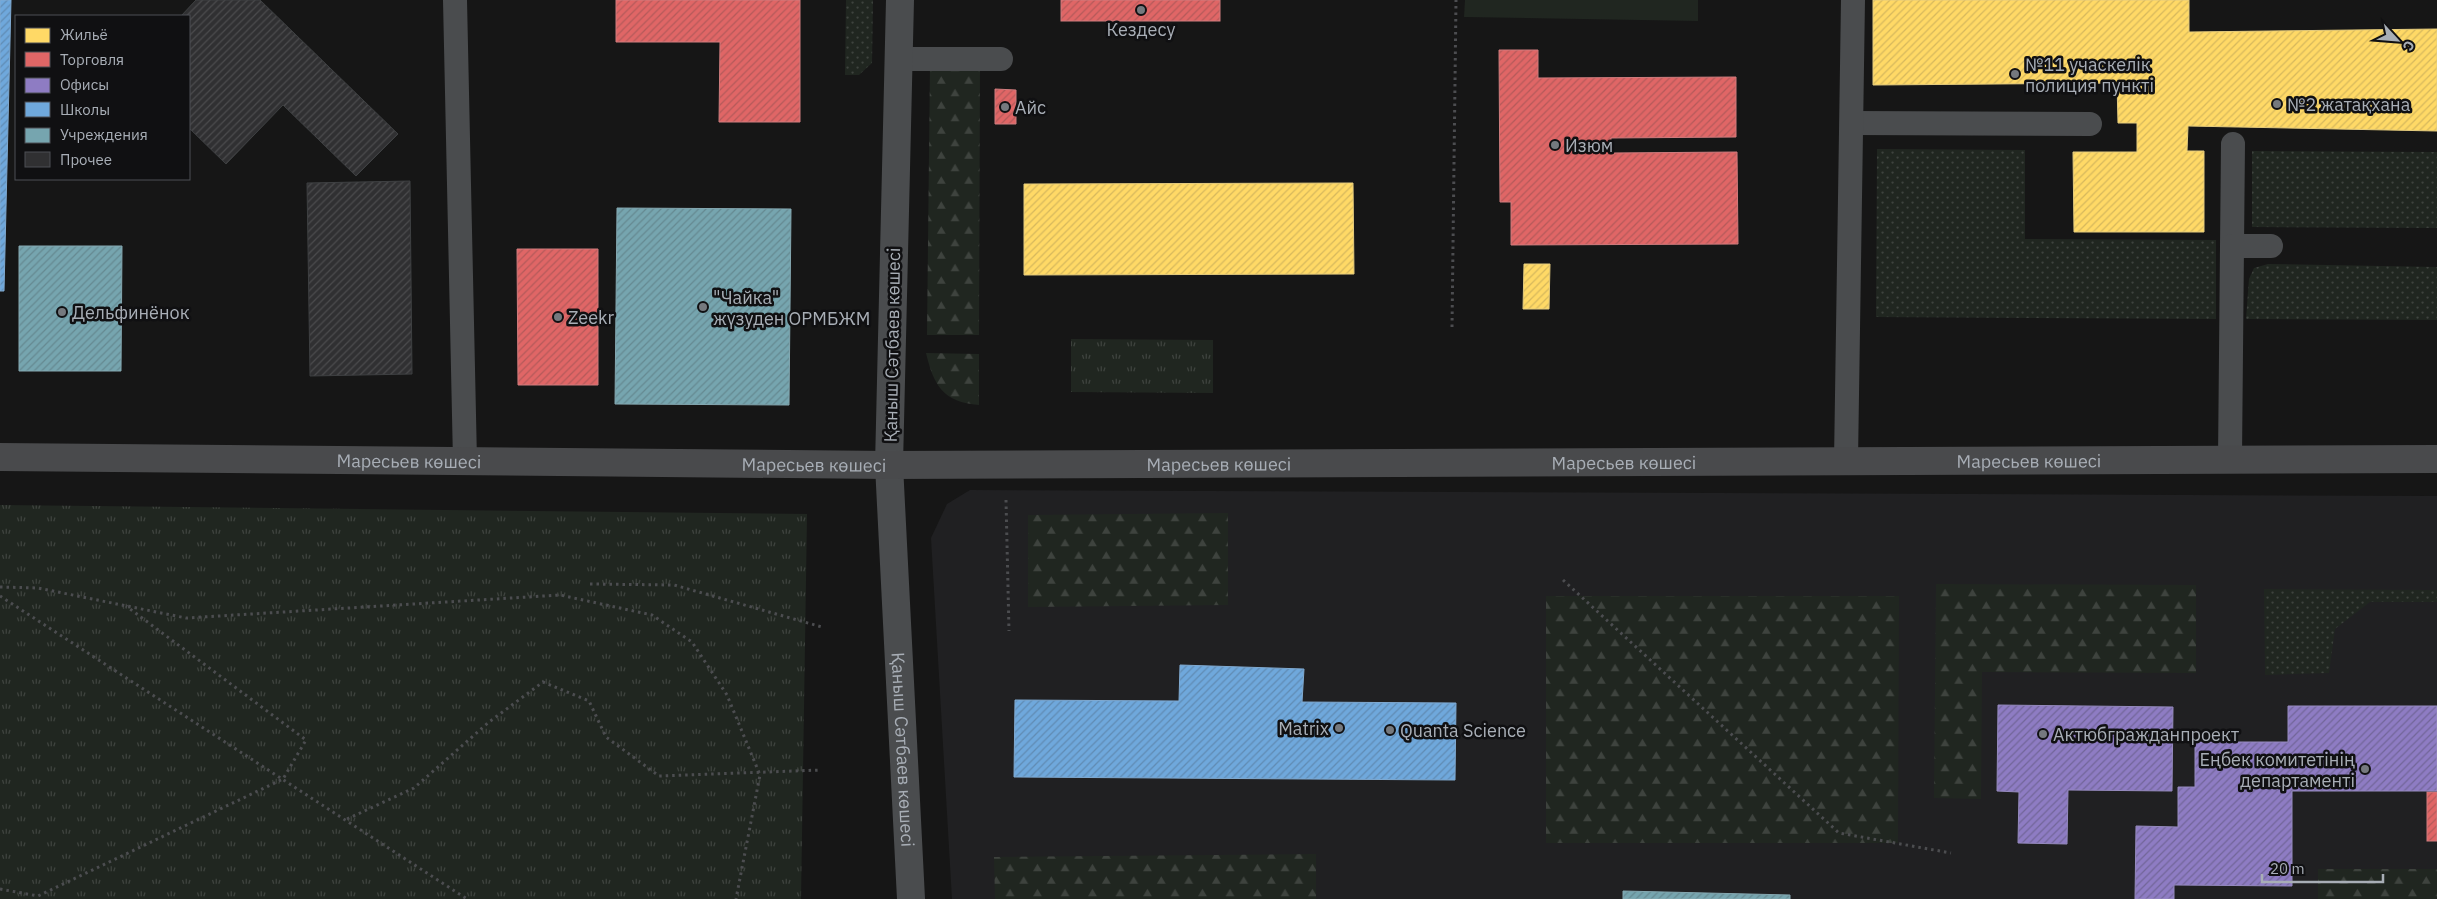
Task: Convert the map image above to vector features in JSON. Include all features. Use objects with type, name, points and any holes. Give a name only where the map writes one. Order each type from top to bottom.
[{"type":"street","name":"Қаныш Сәтбаев көшесі","points":[[900,0],[889,465],[911,899]]},
{"type":"street","name":"Маресьев көшесі","points":[[0,457],[889,465],[2437,459]]},
{"type":"lane","points":[[455,0],[465,461]]},
{"type":"lane","points":[[1846,461],[1853,0]]},
{"type":"lane","points":[[899,59],[1001,59]]},
{"type":"lane","points":[[1852,123],[2090,124]]},
{"type":"lane","points":[[2230,460],[2233,144]]},
{"type":"lane","points":[[2232,246],[2271,246]]},
{"type":"path","points":[[1452,327],[1456,0]]},
{"type":"path","points":[[1006,500],[1009,631]]},
{"type":"path","points":[[1563,580],[1840,833],[1951,853]]},
{"type":"path","points":[[590,584],[674,585],[822,627]]},
{"type":"path","points":[[0,587],[38,588],[186,618],[560,595],[652,615],[692,642],[727,695],[760,775],[736,899]]},
{"type":"path","points":[[0,596],[347,819],[467,899]]},
{"type":"path","points":[[0,889],[38,898],[283,779],[306,740],[126,605]]},
{"type":"path","points":[[347,819],[414,788],[489,722],[543,682],[589,701],[606,737],[658,776],[821,770]]},
{"type":"shaded area","points":[[970,490],[2437,496],[2437,899],[952,899],[931,538],[947,504]]},
{"type":"green space","points":[[846,0],[873,0],[872,63],[859,75],[845,75]]},
{"type":"green space","points":[[1465,0],[1698,0],[1698,21],[1464,17]]},
{"type":"green space","points":[[930,66],[980,66],[979,335],[927,335]]},
{"type":"green space","points":[[1877,149],[2025,150],[2025,239],[2216,240],[2216,319],[1876,317]]},
{"type":"green space","points":[[2252,151],[2437,152],[2437,228],[2252,227]]},
{"type":"green space","points":[[2268,264],[2437,267],[2437,320],[2246,319],[2249,279],[2254,268]]},
{"type":"green space","points":[[1071,339],[1213,340],[1213,393],[1071,392]]},
{"type":"green space","points":[[926,353],[979,354],[979,405],[957,400],[942,390],[933,375]]},
{"type":"green space","points":[[0,505],[807,514],[801,899],[0,899]]},
{"type":"green space","points":[[1228,513],[1228,605],[1028,607],[1028,515]]},
{"type":"green space","points":[[1936,584],[2196,585],[2196,673],[1982,672],[1981,799],[1934,798]]},
{"type":"green space","points":[[2264,589],[2437,590],[2437,602],[2370,602],[2335,629],[2329,673],[2265,675]]},
{"type":"green space","points":[[1546,596],[1899,596],[1898,843],[1546,843]]},
{"type":"green space","points":[[1316,854],[1316,899],[995,899],[994,857]]},
{"type":"green space","points":[[2318,869],[2437,869],[2437,899],[2318,899]]},
{"type":"building: Жильё","name":"№2 жатақхана","points":[[1873,0],[2189,0],[2189,32],[2437,29],[2437,131],[2188,126],[2187,151],[2204,151],[2204,232],[2074,232],[2073,152],[2137,152],[2137,123],[2118,123],[2117,83],[1873,85]]},
{"type":"building: Жильё","points":[[1353,183],[1354,274],[1024,275],[1024,184]]},
{"type":"building: Жильё","points":[[1524,264],[1550,264],[1549,309],[1523,309]]},
{"type":"building: Торговля","points":[[616,0],[800,0],[800,122],[719,122],[720,42],[616,42]]},
{"type":"building: Торговля","name":"Кездесу","points":[[1061,0],[1220,0],[1220,21],[1061,21]]},
{"type":"building: Торговля","name":"Изюм","points":[[1499,50],[1538,50],[1538,78],[1736,77],[1736,137],[1611,138],[1611,153],[1737,152],[1738,244],[1511,245],[1511,202],[1500,202]]},
{"type":"building: Торговля","name":"Айс","points":[[995,89],[1016,90],[1016,124],[995,124]]},
{"type":"building: Торговля","name":"Zeekr","points":[[517,249],[598,249],[598,385],[518,385]]},
{"type":"building: Торговля","points":[[2427,792],[2437,792],[2437,841],[2427,841]]},
{"type":"building: Офисы","points":[[1998,705],[2173,707],[2172,791],[2068,790],[2067,844],[2018,843],[2019,792],[1997,791]]},
{"type":"building: Офисы","points":[[2288,706],[2437,706],[2437,791],[2292,791],[2292,886],[2174,885],[2174,899],[2135,899],[2136,826],[2178,827],[2178,787],[2195,787],[2195,742],[2288,742]]},
{"type":"building: Школы","points":[[0,0],[11,0],[4,291],[0,291]]},
{"type":"building: Школы","points":[[1180,665],[1304,669],[1302,702],[1456,703],[1455,780],[1014,777],[1015,700],[1179,701]]},
{"type":"building: Учреждения","name":"\"Чайка\" жүзуден ОРМБЖМ","points":[[617,208],[791,209],[789,405],[615,404]]},
{"type":"building: Учреждения","points":[[19,246],[122,246],[121,371],[19,371]]},
{"type":"building: Учреждения","points":[[1623,891],[1790,895],[1790,899],[1623,899]]},
{"type":"building: Прочее","points":[[196,0],[260,0],[398,134],[356,176],[283,105],[226,164],[190,129],[190,15],[182,15]]},
{"type":"building: Прочее","points":[[410,181],[412,374],[310,376],[307,183]]},
{"type":"place","name":"Кездесу","points":[[1141,10]]},
{"type":"place","name":"№11 учаскелік полиция пункті","points":[[2015,74]]},
{"type":"place","name":"№2 жатақхана","points":[[2277,104]]},
{"type":"place","name":"Айс","points":[[1005,107]]},
{"type":"place","name":"Изюм","points":[[1555,145]]},
{"type":"place","name":"\"Чайка\" жүзуден ОРМБЖМ","points":[[703,307]]},
{"type":"place","name":"Дельфинёнок","points":[[62,312]]},
{"type":"place","name":"Zeekr","points":[[558,317]]},
{"type":"place","name":"Matrix","points":[[1339,728]]},
{"type":"place","name":"Quanta Science","points":[[1390,730]]},
{"type":"place","name":"Актюбгражданпроект","points":[[2043,734]]},
{"type":"place","name":"Еңбек комитетінің департаменті","points":[[2365,769]]}]
